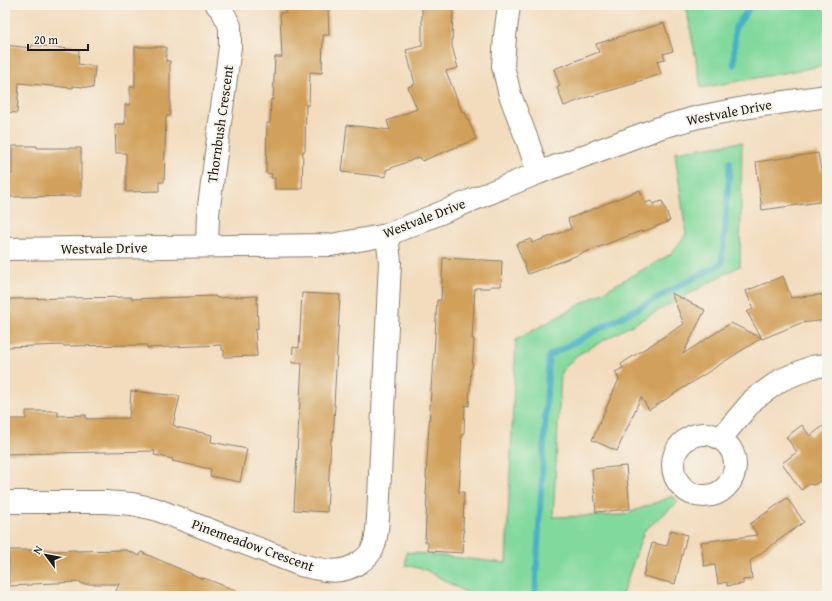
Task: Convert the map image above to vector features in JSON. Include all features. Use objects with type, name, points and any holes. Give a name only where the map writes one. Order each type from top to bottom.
[{"type":"street","name":"Thornbush Crescent","points":[[207,246],[208,214],[230,47],[230,26],[222,10],[217,5]]},
{"type":"street","points":[[509,5],[503,66],[510,95],[538,173]]},
{"type":"street","name":"Westvale Drive","points":[[5,249],[330,245],[387,235],[538,173],[659,128],[691,119],[749,107],[827,96]]},
{"type":"street","name":"Pinemeadow Crescent","points":[[5,502],[105,502],[132,504],[155,509],[301,564],[321,570],[337,571],[353,567],[364,560],[372,550],[378,518],[390,262],[387,235]]},
{"type":"street","points":[[721,438],[754,399],[781,380],[812,367],[827,365]]},
{"type":"green space","points":[[686,5],[827,5],[827,65],[701,88]]},
{"type":"green space","points":[[742,142],[740,266],[577,355],[561,372],[553,517],[623,515],[673,496],[678,502],[644,531],[623,592],[623,596],[472,596],[426,570],[406,565],[406,552],[506,563],[516,340],[671,254],[686,234],[675,152]]},
{"type":"building","points":[[285,5],[328,5],[329,35],[323,35],[322,73],[310,72],[309,105],[306,105],[302,189],[275,189],[275,178],[271,178],[272,174],[266,173],[267,123],[270,123],[271,99],[273,100],[275,57],[282,57],[280,13],[286,13]]},
{"type":"building","points":[[422,5],[453,5],[452,46],[458,68],[446,71],[462,112],[465,112],[476,139],[422,161],[420,157],[386,170],[386,177],[342,172],[347,125],[390,130],[387,121],[417,109],[408,87],[415,84],[406,50],[422,46]]},
{"type":"building","points":[[664,23],[673,51],[663,54],[665,59],[657,61],[661,74],[564,106],[557,87],[560,86],[554,69],[599,52],[596,44]]},
{"type":"building","points":[[5,45],[31,48],[32,45],[79,50],[78,64],[95,66],[93,88],[73,86],[73,88],[19,83],[17,113],[5,112]]},
{"type":"building","points":[[135,47],[166,47],[166,61],[170,61],[170,116],[166,116],[164,182],[159,182],[159,191],[126,192],[126,153],[116,153],[115,124],[125,124],[125,105],[130,105],[130,87],[135,87]]},
{"type":"building","points":[[12,146],[37,146],[37,148],[81,148],[81,196],[5,197],[5,174],[12,174]]},
{"type":"building","points":[[818,153],[821,171],[827,170],[827,201],[762,210],[756,162]]},
{"type":"building","points":[[640,190],[645,203],[651,201],[653,204],[662,201],[670,221],[528,274],[516,244],[531,239],[532,243],[571,229],[568,219]]},
{"type":"building","points":[[443,258],[502,261],[501,286],[475,288],[472,369],[469,406],[465,405],[459,492],[464,492],[463,553],[428,551],[428,542],[425,542],[427,495],[426,478],[432,373],[437,300],[441,300]]},
{"type":"building","points":[[783,276],[791,298],[827,294],[827,320],[801,323],[762,339],[747,312],[753,309],[746,291]]},
{"type":"building","points":[[302,293],[340,295],[333,439],[331,439],[327,512],[294,510],[302,363],[292,363],[293,347],[299,348]]},
{"type":"building","points":[[671,293],[705,310],[683,354],[731,323],[761,338],[649,410],[641,397],[617,451],[592,440],[619,379],[615,372],[623,368],[621,364],[684,324]]},
{"type":"building","points":[[216,296],[216,298],[257,296],[258,329],[255,330],[257,356],[224,357],[222,345],[147,348],[147,345],[5,347],[5,300],[132,297],[132,299]]},
{"type":"building","points":[[131,391],[180,396],[173,425],[212,435],[211,442],[247,449],[240,482],[210,476],[211,469],[172,461],[173,459],[154,455],[155,451],[5,454],[5,419],[26,419],[26,411],[58,411],[58,416],[86,415],[86,419],[129,418]]},
{"type":"building","points":[[827,423],[827,472],[821,476],[820,481],[814,485],[809,484],[801,490],[782,463],[797,452],[786,437],[802,425],[810,436]]},
{"type":"building","points":[[626,466],[630,509],[596,512],[592,469]]},
{"type":"building","points":[[787,498],[804,522],[750,561],[752,579],[743,580],[743,584],[727,586],[727,582],[718,584],[715,565],[704,566],[701,542],[758,535],[750,524]]},
{"type":"building","points":[[671,530],[687,535],[675,584],[643,576],[652,543],[667,546]]},
{"type":"building","points":[[9,550],[31,550],[31,552],[126,550],[140,556],[141,552],[203,579],[204,578],[247,595],[127,596],[116,591],[119,584],[81,584],[81,582],[9,586]]},
{"type":"waterway","points":[[734,65],[735,28],[752,5]]},
{"type":"waterway","points":[[535,596],[549,356],[722,263],[730,162]]}]
